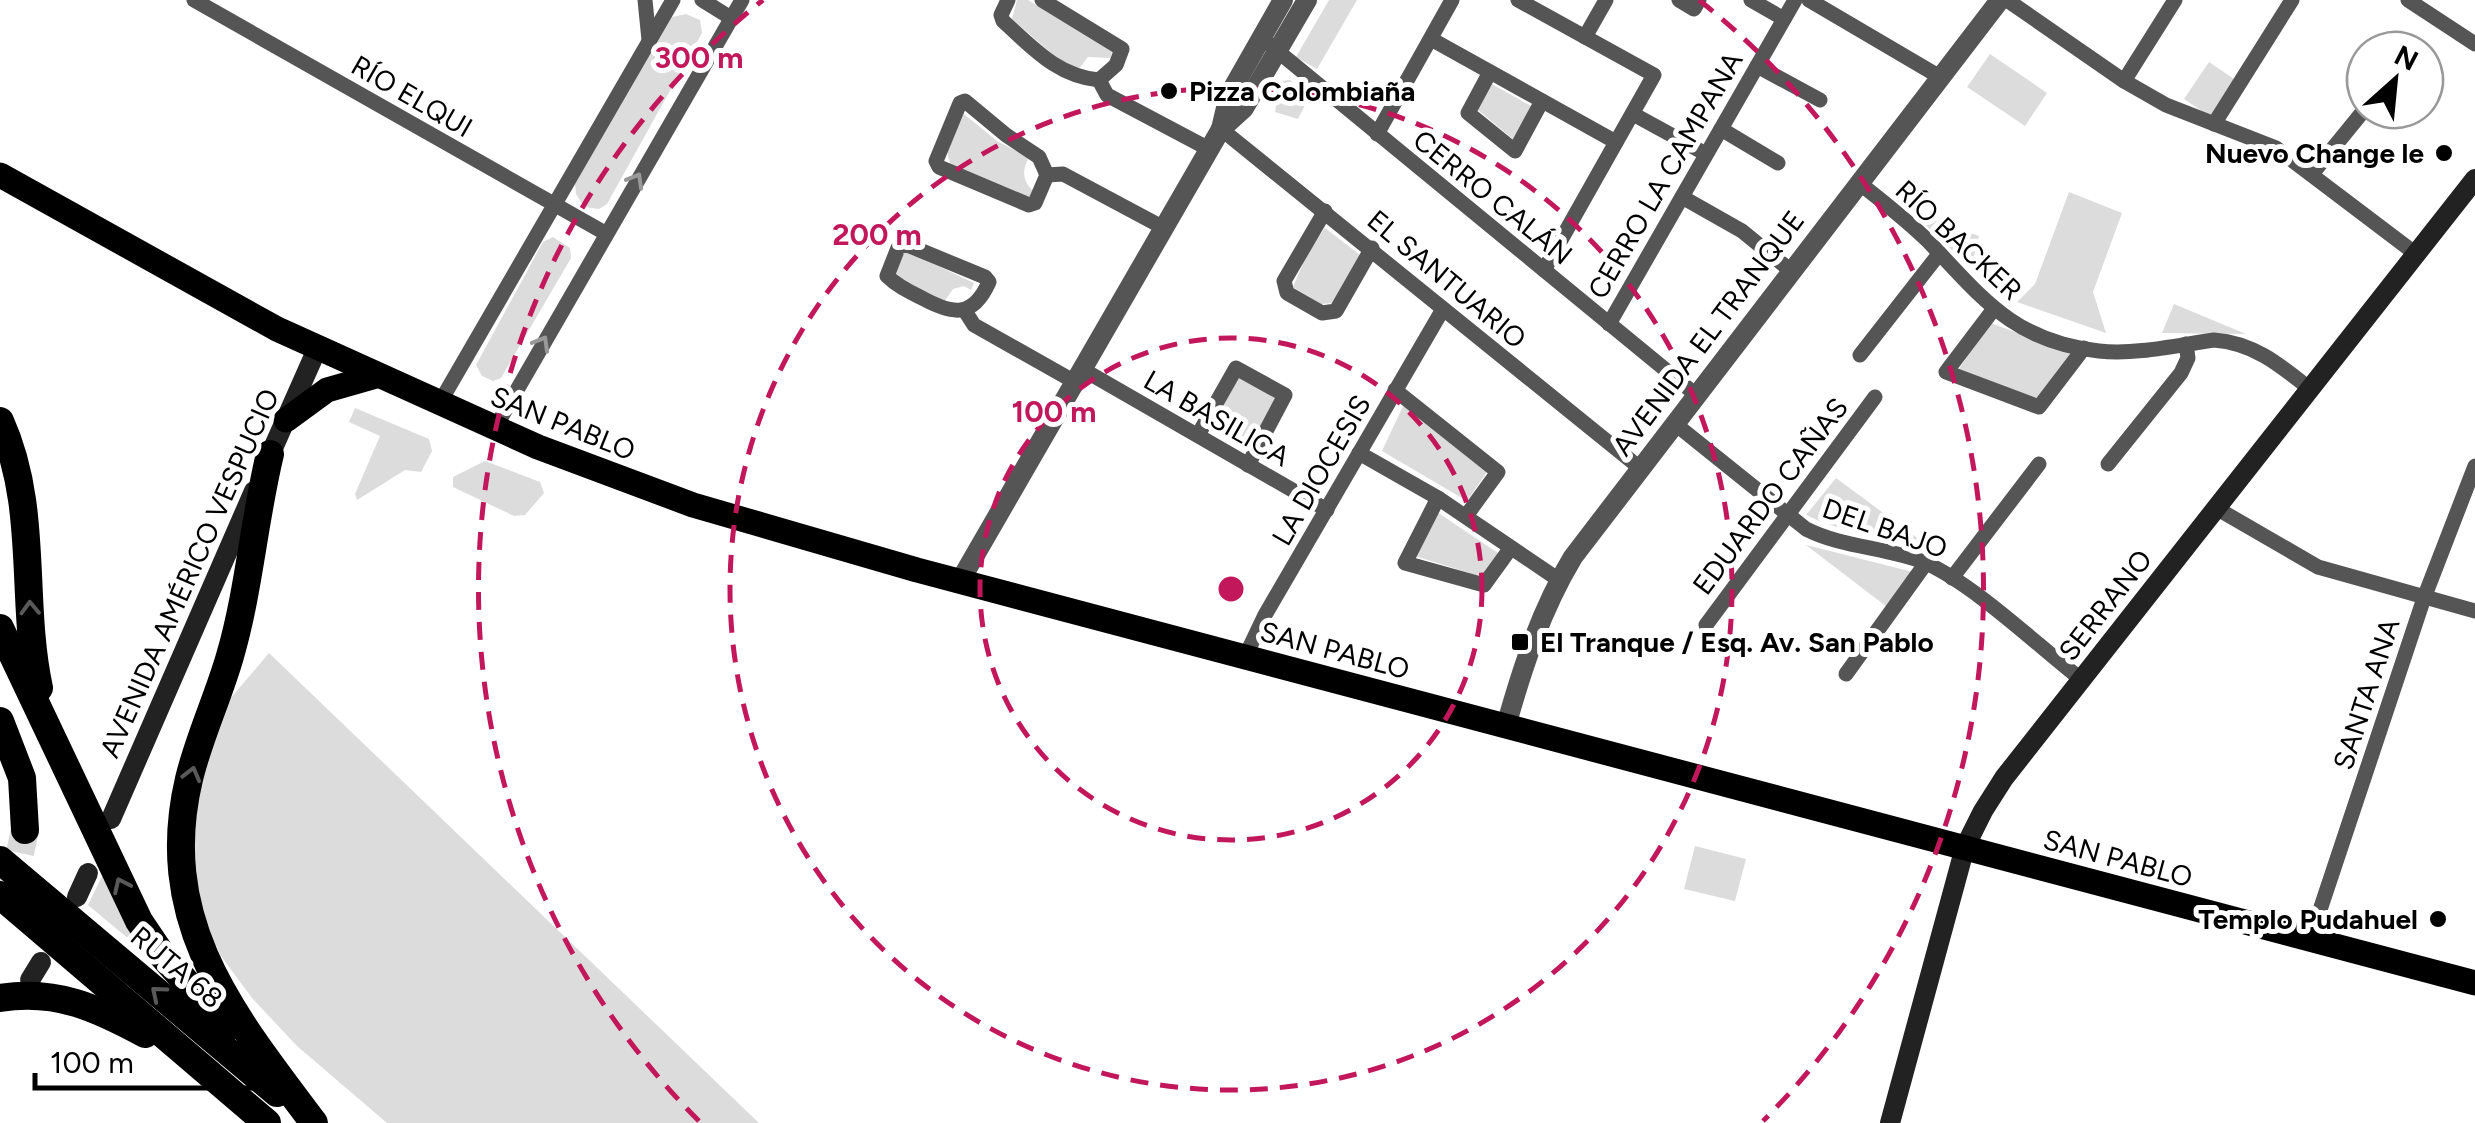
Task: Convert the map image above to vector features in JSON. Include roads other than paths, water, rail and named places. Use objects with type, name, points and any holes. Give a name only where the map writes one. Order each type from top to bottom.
[{"type":"highway","points":[[0,421],[24,497],[35,670],[53,738]]},
{"type":"highway","points":[[270,454],[232,652],[190,778],[183,817],[182,870],[195,936],[214,982],[237,1020],[314,1123]]},
{"type":"highway","points":[[0,628],[128,901],[151,940],[314,1123]]},
{"type":"highway","points":[[0,721],[18,762],[25,830]]},
{"type":"highway","name":"RUTA 68","points":[[0,860],[314,1123]]},
{"type":"highway","points":[[0,895],[268,1123]]},
{"type":"highway","points":[[0,998],[46,996],[87,1004],[195,1062]]},
{"type":"main road","name":"SAN PABLO","points":[[0,175],[316,349],[584,466],[693,505],[1245,658],[2475,983]]},
{"type":"main road","name":"SERRANO","points":[[1890,1123],[1965,847],[1977,821],[2004,778],[2216,508],[2416,254],[2471,193]]},
{"type":"main road","name":"AVENIDA AMÉRICO VESPUCIO","points":[[111,819],[316,349]]},
{"type":"main road","points":[[286,420],[328,390],[376,376]]},
{"type":"main road","points":[[77,897],[88,873]]},
{"type":"street","name":"RÍO ELQUI","points":[[194,0],[605,234]]},
{"type":"street","points":[[645,0],[649,40]]},
{"type":"street","points":[[439,404],[672,0]]},
{"type":"street","points":[[702,0],[730,18]]},
{"type":"street","points":[[495,428],[742,0]]},
{"type":"street","points":[[1008,0],[1001,15],[1003,21],[1048,62],[1078,78],[1099,80],[1116,66],[1122,49],[1042,0]]},
{"type":"street","points":[[960,581],[1221,129],[1244,108],[1282,0]]},
{"type":"street","points":[[1269,45],[1307,0]]},
{"type":"street","points":[[1377,134],[1452,0]]},
{"type":"street","points":[[1518,0],[1654,74],[1544,270]]},
{"type":"street","points":[[1586,37],[1606,0]]},
{"type":"street","points":[[1679,0],[1694,8],[1699,0]]},
{"type":"street","points":[[1752,0],[1784,19]]},
{"type":"street","name":"CERRO LA CAMPANA","points":[[1609,324],[1795,0]]},
{"type":"street","points":[[1809,0],[1940,78]]},
{"type":"street","points":[[2004,0],[2166,105],[2264,141],[2416,254]]},
{"type":"street","name":"AVENIDA EL TRANQUE","points":[[1506,726],[1534,635],[1558,580],[1790,270],[2004,0]]},
{"type":"street","points":[[2124,81],[2175,0]]},
{"type":"street","points":[[2214,124],[2292,0]]},
{"type":"street","points":[[2408,0],[2428,5],[2475,44]]},
{"type":"street","points":[[1431,40],[1616,142]]},
{"type":"street","name":"CERRO CALÁN","points":[[1269,45],[1695,394]]},
{"type":"street","points":[[1757,66],[1820,100]]},
{"type":"street","points":[[1490,72],[1468,113],[1515,151],[1542,102]]},
{"type":"street","points":[[1099,80],[1107,94],[1209,150]]},
{"type":"street","points":[[965,101],[1038,156],[1047,175],[1034,203],[1029,205],[939,166],[936,161],[960,104],[965,101]]},
{"type":"street","points":[[1633,114],[1706,154]]},
{"type":"street","points":[[1721,128],[1778,163]]},
{"type":"street","name":"EL SANTUARIO","points":[[1221,129],[1640,468]]},
{"type":"street","points":[[2312,174],[2348,130]]},
{"type":"street","points":[[1047,175],[1063,174],[1164,228]]},
{"type":"street","name":"RÍO BACKER","points":[[1858,182],[1939,254],[1993,310],[2033,334],[2112,352],[2214,340],[2245,345],[2310,389]]},
{"type":"street","points":[[1682,196],[1742,231],[1790,270]]},
{"type":"street","points":[[1325,211],[1284,281],[1288,294],[1322,313],[1336,312],[1372,248]]},
{"type":"street","name":"LA BASILICA","points":[[905,244],[985,277],[988,282],[981,299],[965,310],[943,310],[894,283],[887,276],[898,248],[905,244]]},
{"type":"street","points":[[1860,355],[1939,254]]},
{"type":"street","name":"LA BASILICA","points":[[965,310],[974,325],[1198,435],[1327,510]]},
{"type":"street","name":"LA DIOCESIS","points":[[1245,658],[1265,616],[1442,310]]},
{"type":"street","points":[[1993,310],[1946,372],[2039,407],[2084,348]]},
{"type":"street","points":[[2108,464],[2181,373],[2188,358],[2186,344]]},
{"type":"street","points":[[1198,435],[1236,368],[1285,395],[1248,465]]},
{"type":"street","points":[[1395,390],[1498,472],[1466,516]]},
{"type":"street","name":"EDUARDO CAÑAS","points":[[1706,625],[1874,397]]},
{"type":"street","name":"DEL BAJO","points":[[1674,422],[1787,515],[1817,534],[1879,548],[1926,564],[1952,578],[2082,680]]},
{"type":"street","points":[[1359,453],[1438,498],[1558,580]]},
{"type":"street","points":[[1952,578],[2039,464]]},
{"type":"street","name":"SANTA ANA","points":[[2310,940],[2424,598],[2475,466]]},
{"type":"street","points":[[1438,498],[1404,563],[1484,584],[1510,549]]},
{"type":"street","points":[[2216,508],[2318,568],[2475,611]]},
{"type":"street","points":[[1846,674],[1926,564]]},
{"type":"tunnel","points":[[5,892],[18,862],[25,830]]},
{"type":"place","name":"Pizza Colombiaña","points":[[1169,91]]},
{"type":"place","name":"Nuevo Change le","points":[[2444,153]]},
{"type":"place","name":"El Tranque / Esq. Av. San Pablo","points":[[1520,642]]},
{"type":"place","name":"Templo Pudahuel","points":[[2438,919]]}]
